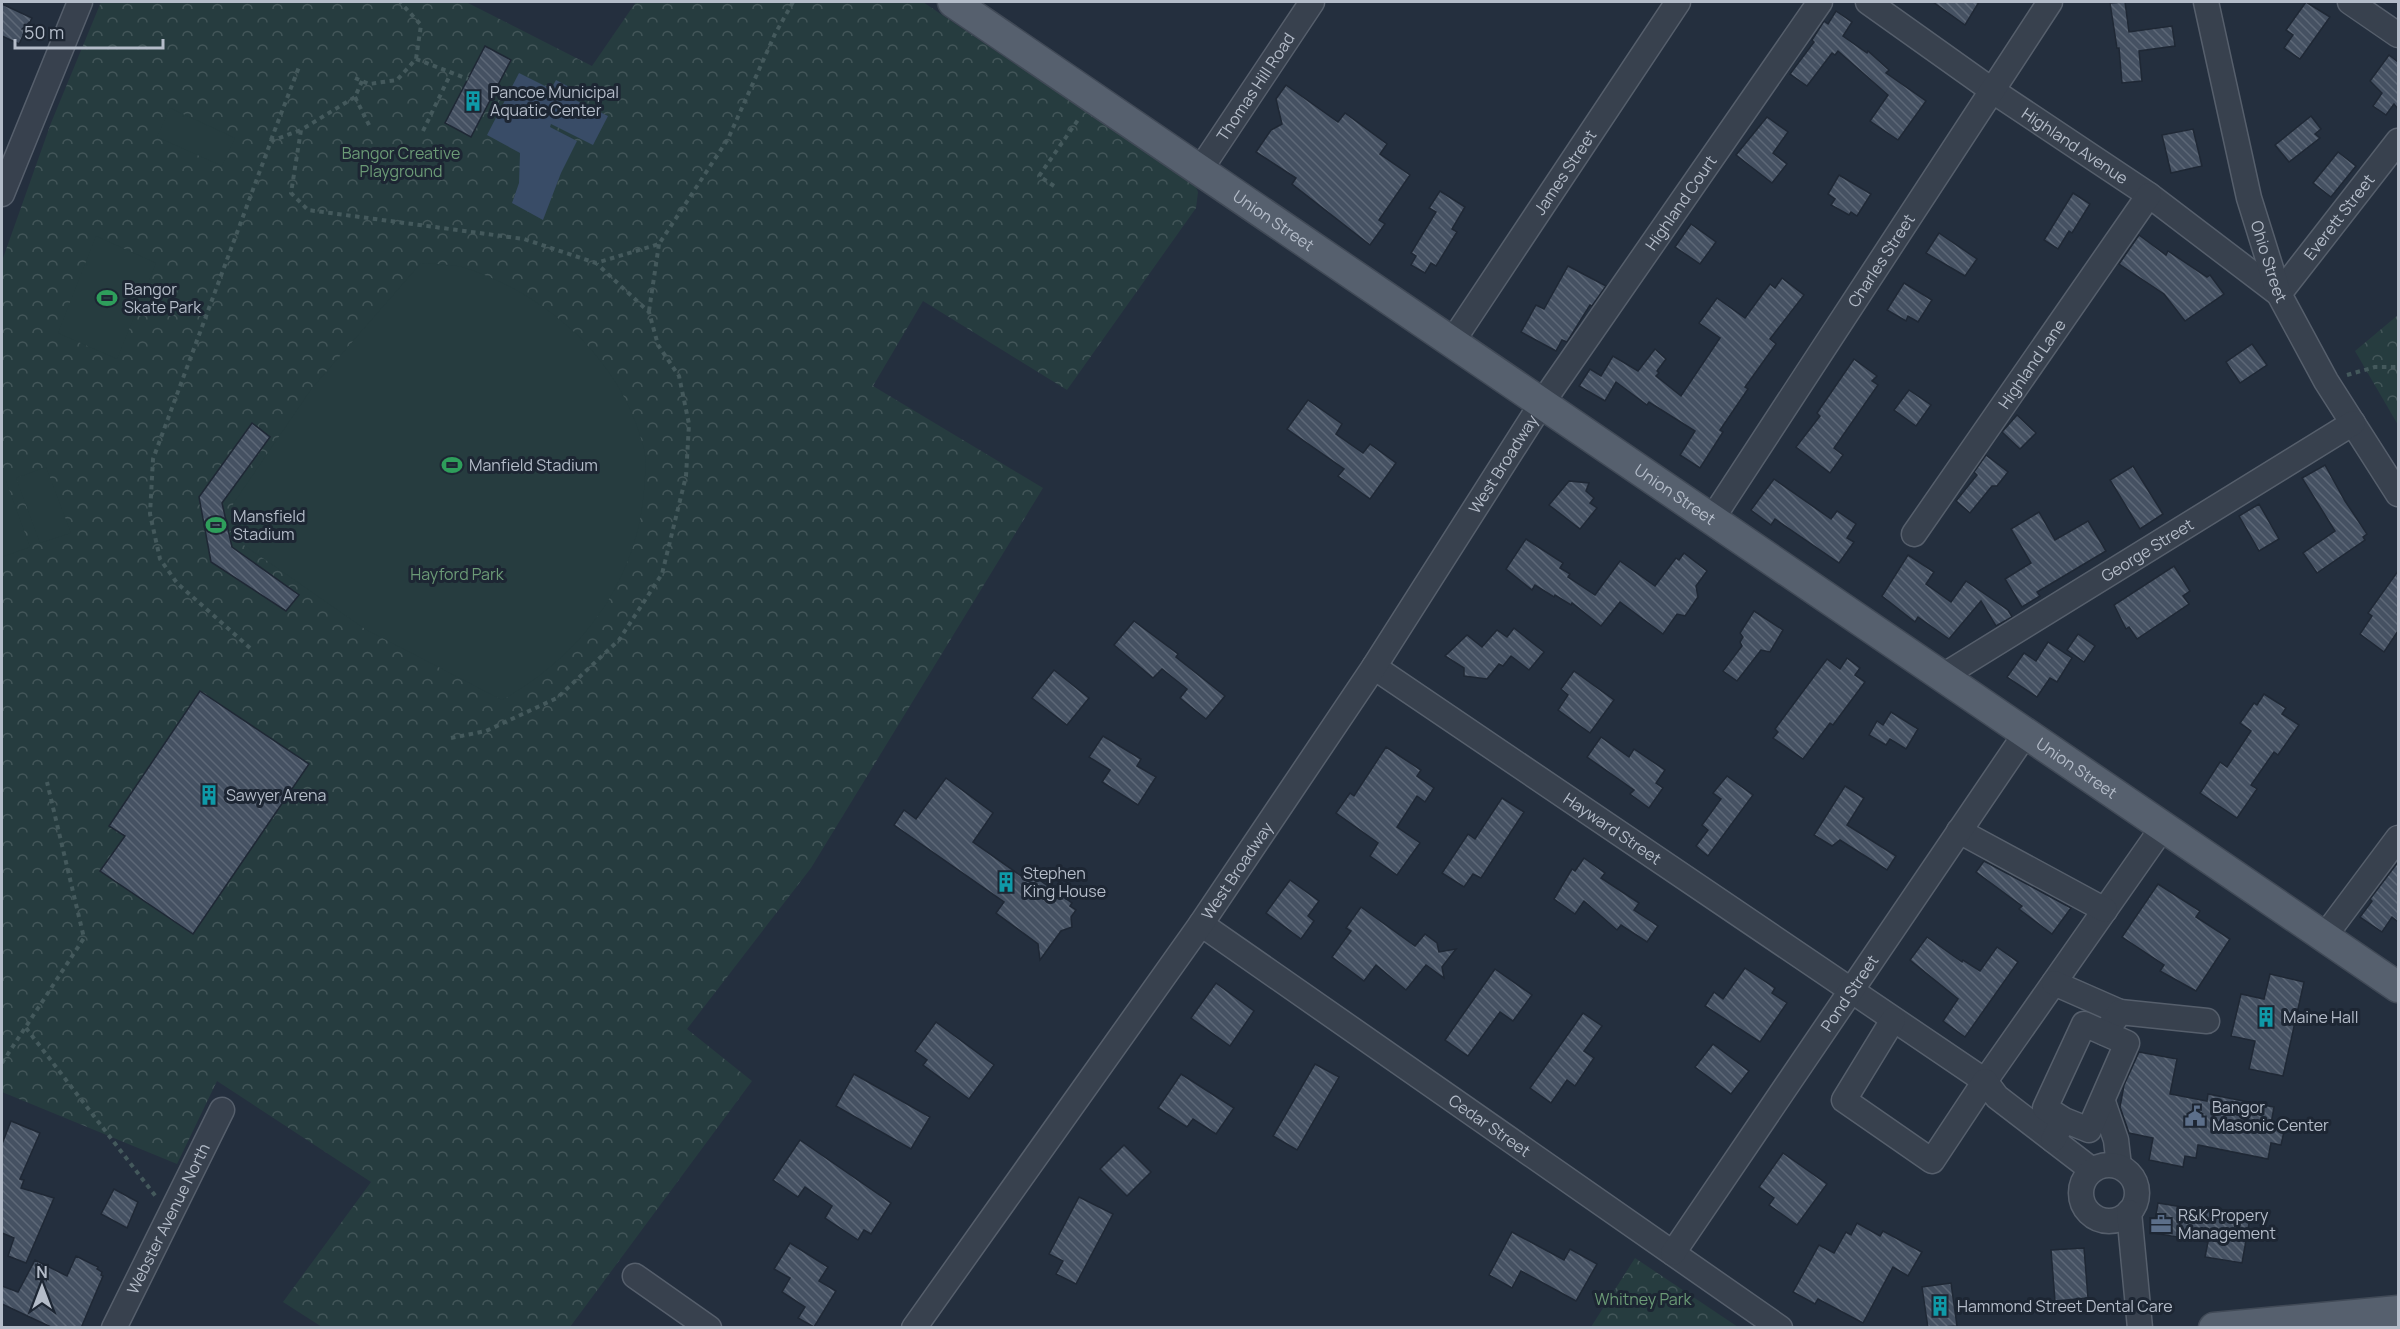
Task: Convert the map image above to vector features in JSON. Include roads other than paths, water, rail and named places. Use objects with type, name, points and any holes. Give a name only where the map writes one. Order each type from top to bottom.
[{"type":"main road","name":"Union Street","points":[[962,4],[1200,170],[2398,987]]},
{"type":"main road","points":[[2214,1328],[2384,1317]]},
{"type":"street","points":[[2,194],[80,2]]},
{"type":"street","name":"Thomas Hill Road","points":[[1200,170],[1312,2]]},
{"type":"street","name":"James Street","points":[[1452,342],[1678,2]]},
{"type":"street","name":"Highland Court","points":[[1542,403],[1820,2]]},
{"type":"street","name":"Highland Avenue","points":[[1868,2],[1992,91],[2150,195],[2279,294]]},
{"type":"street","name":"Charles Street","points":[[1712,519],[2050,2]]},
{"type":"street","name":"Ohio Street","points":[[2206,2],[2249,198],[2279,294],[2326,381],[2398,494]]},
{"type":"street","points":[[2350,2],[2398,35]]},
{"type":"street","name":"Everett Street","points":[[2279,294],[2398,141]]},
{"type":"street","name":"Highland Lane","points":[[1914,534],[2150,195]]},
{"type":"street","name":"West Broadway","points":[[914,1328],[1201,924],[1374,667],[1542,403]]},
{"type":"street","name":"George Street","points":[[1943,676],[2353,423]]},
{"type":"street","name":"Hayward Street","points":[[1374,667],[1985,1081],[1997,1097],[2058,1130]]},
{"type":"street","name":"Pond Street","points":[[1673,1253],[2026,733]]},
{"type":"street","points":[[1893,1020],[1844,1100],[1932,1161],[1985,1081],[2163,827]]},
{"type":"street","points":[[1959,831],[2105,910]]},
{"type":"street","points":[[2324,937],[2398,838]]},
{"type":"street","name":"Cedar Street","points":[[1201,924],[1780,1328]]},
{"type":"street","points":[[2054,983],[2120,1012],[2207,1021]]},
{"type":"street","points":[[2105,1033],[2120,1012]]},
{"type":"street","points":[[2058,1130],[2089,1130],[2127,1044],[2084,1024],[2045,1107],[2058,1130],[2092,1170]]},
{"type":"street","points":[[2103,1102],[2114,1132],[2119,1166]]},
{"type":"street","name":"Webster Avenue North","points":[[114,1328],[222,1110]]},
{"type":"street","points":[[2129,1212],[2113,1221],[2094,1217],[2087,1211],[2082,1203],[2081,1185],[2092,1170],[2110,1164],[2119,1166],[2127,1171],[2137,1187],[2137,1196],[2129,1212],[2140,1328]]},
{"type":"street","points":[[635,1276],[709,1328]]},
{"type":"water","points":[[519,73],[551,89],[556,80],[573,89],[569,97],[608,116],[593,145],[551,124],[550,127],[577,141],[561,173],[543,220],[512,203],[519,183],[520,153],[487,135]]},
{"type":"place","name":"Pancoe Municipal Aquatic Center","points":[[473,101]]},
{"type":"place","name":"Bangor Skate Park","points":[[107,298]]},
{"type":"place","name":"Manfield Stadium","points":[[452,465]]},
{"type":"place","name":"Mansfield Stadium","points":[[216,525]]},
{"type":"place","name":"Sawyer Arena","points":[[209,795]]},
{"type":"place","name":"Stephen King House","points":[[1006,882]]},
{"type":"place","name":"Maine Hall","points":[[2266,1017]]},
{"type":"place","name":"Bangor Masonic Center","points":[[2195,1116]]},
{"type":"place","name":"R&K Propery Management","points":[[2161,1224]]},
{"type":"place","name":"Hammond Street Dental Care","points":[[1940,1306]]},
{"type":"park label","name":"Bangor Creative Playground","points":[[401,162]]},
{"type":"park label","name":"Hayford Park","points":[[457,574]]},
{"type":"park label","name":"Whitney Park","points":[[1643,1299]]}]
